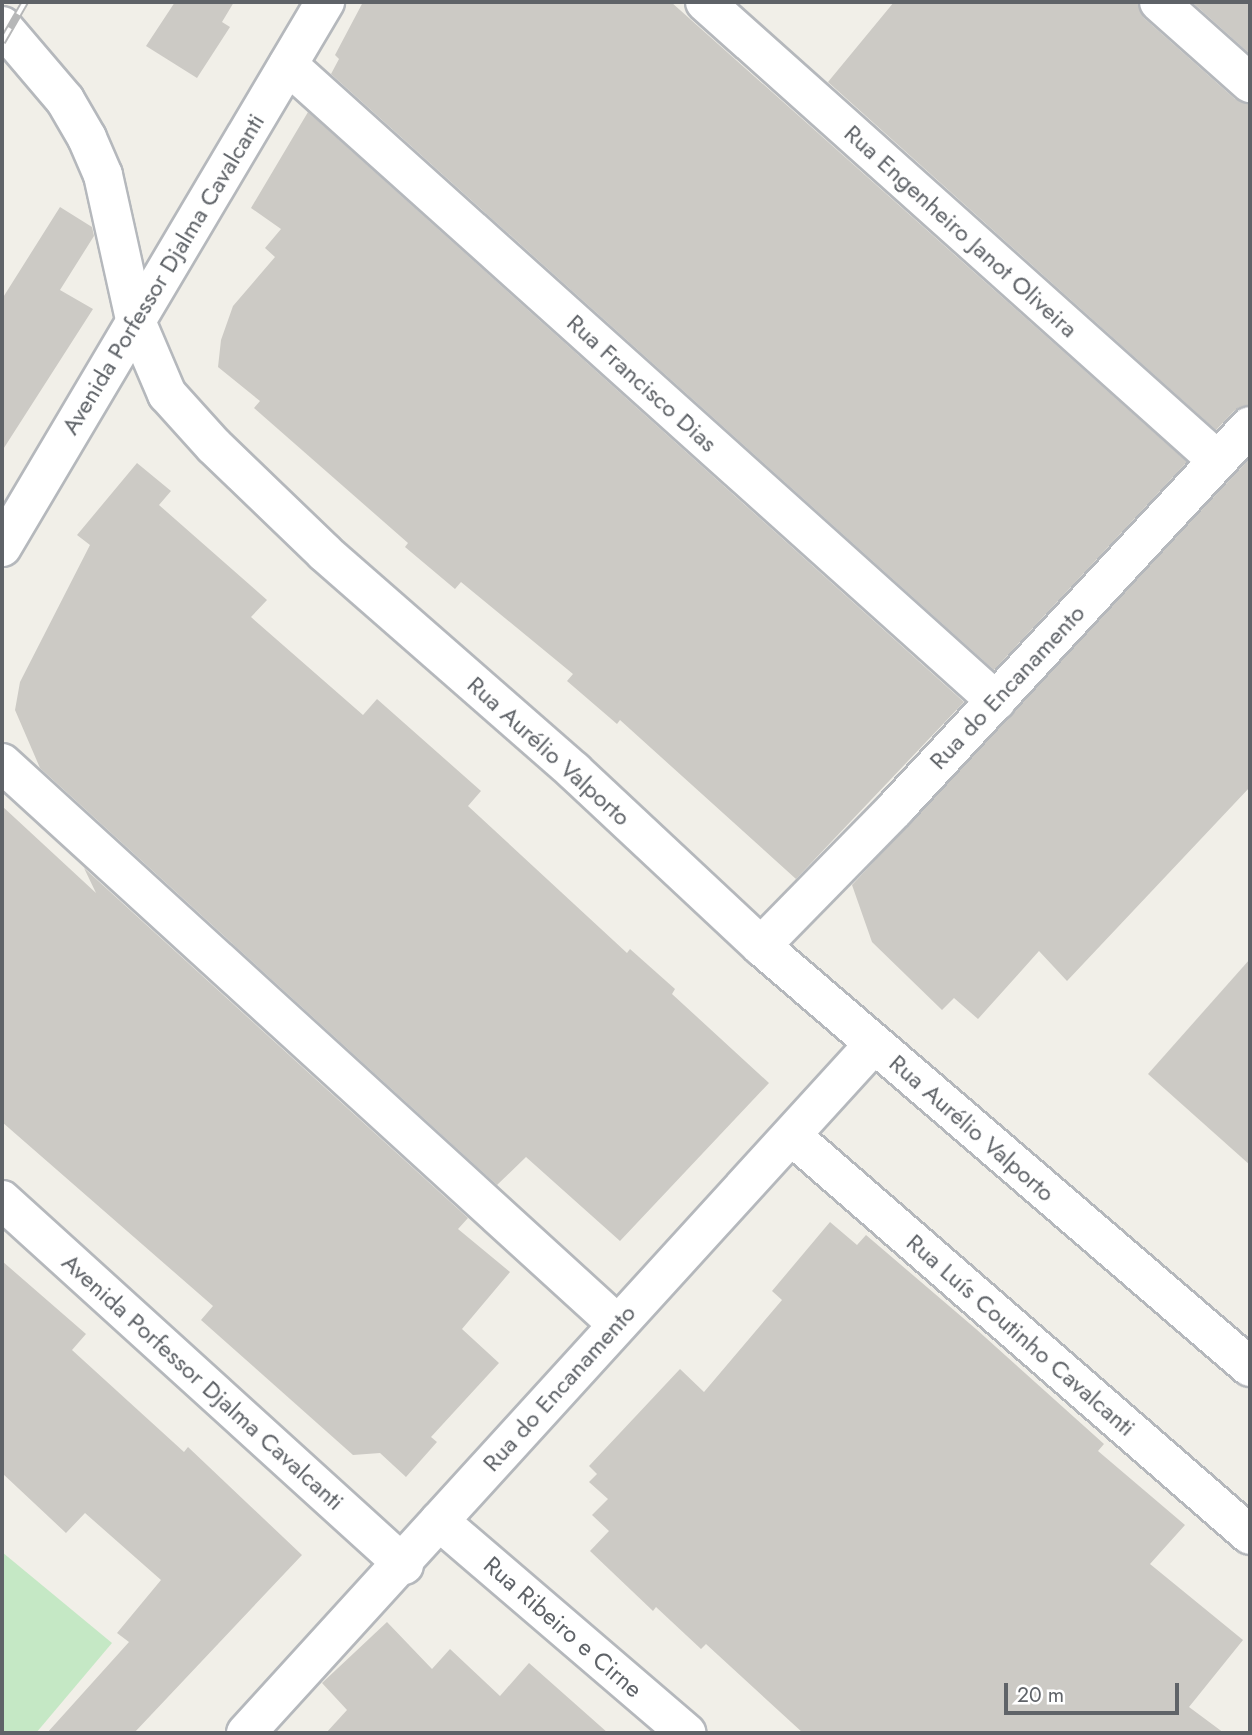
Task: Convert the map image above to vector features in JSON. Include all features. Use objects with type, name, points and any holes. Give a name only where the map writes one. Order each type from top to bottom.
[{"type":"street","name":"Avenida Porfessor Djalma Cavalcanti","points":[[2,547],[325,2]]},
{"type":"street","name":"Rua Engenheiro Janot Oliveira","points":[[705,2],[1217,460]]},
{"type":"street","points":[[1159,2],[1250,83]]},
{"type":"street","name":"Rua Aurélio Valporto","points":[[2,26],[65,100],[87,138],[103,175],[135,319],[167,394],[214,446],[325,553],[575,771],[761,946],[1250,1367]]},
{"type":"street","name":"Rua Francisco Dias","points":[[288,65],[996,701]]},
{"type":"street","name":"Rua do Encanamento","points":[[761,946],[996,701],[1250,426]]},
{"type":"street","points":[[2,763],[616,1323]]},
{"type":"street","name":"Rua do Encanamento","points":[[246,1733],[404,1565],[439,1521],[616,1323],[792,1136],[874,1044]]},
{"type":"street","name":"Rua Luís Coutinho Cavalcanti","points":[[792,1136],[1250,1535]]},
{"type":"street","name":"Avenida Porfessor Djalma Cavalcanti","points":[[2,1200],[404,1565]]},
{"type":"street","name":"Rua Ribeiro e Cirne","points":[[439,1521],[686,1733]]},
{"type":"green space","points":[[2,1552],[112,1643],[36,1733],[2,1733]]},
{"type":"building","points":[[175,2],[234,2],[222,22],[230,27],[197,78],[146,46]]},
{"type":"building","points":[[363,2],[671,2],[1187,462],[994,670],[331,74],[339,59],[335,55]]},
{"type":"building","points":[[894,2],[1138,2],[1144,18],[1235,99],[1250,104],[1250,405],[1234,411],[1216,430],[828,82]]},
{"type":"building","points":[[1192,2],[1250,2],[1250,54]]},
{"type":"building","points":[[308,112],[964,702],[796,879],[620,720],[617,724],[567,681],[573,674],[461,582],[455,589],[405,547],[408,543],[254,408],[260,401],[218,367],[221,340],[233,306],[275,257],[265,248],[281,229],[251,208]]},
{"type":"building","points":[[60,207],[92,227],[94,236],[60,290],[93,309],[2,451],[2,299]]},
{"type":"building","points":[[1250,458],[1250,787],[1067,981],[1039,951],[978,1019],[954,998],[942,1010],[872,942],[852,885]]},
{"type":"building","points":[[137,463],[171,491],[159,505],[267,600],[251,617],[363,715],[377,699],[481,791],[468,806],[627,953],[630,949],[675,989],[672,994],[769,1083],[620,1241],[526,1157],[497,1185],[40,768],[15,710],[20,682],[90,545],[77,535]]},
{"type":"building","points":[[2,806],[96,893],[84,868],[468,1218],[458,1229],[510,1272],[462,1329],[499,1363],[431,1437],[437,1442],[406,1477],[380,1453],[353,1455],[201,1320],[213,1306],[2,1122]]},
{"type":"building","points":[[1250,959],[1250,1165],[1148,1074]]},
{"type":"building","points":[[830,1222],[857,1245],[866,1235],[1104,1444],[1098,1451],[1185,1525],[1150,1564],[1243,1640],[1189,1707],[1224,1733],[803,1733],[706,1644],[701,1649],[656,1607],[653,1611],[590,1551],[609,1531],[592,1515],[608,1499],[589,1482],[597,1474],[589,1466],[680,1369],[704,1392],[782,1300],[772,1291]]},
{"type":"building","points":[[2,1261],[86,1334],[72,1350],[184,1452],[188,1447],[302,1555],[134,1733],[47,1733],[129,1642],[117,1633],[161,1580],[85,1513],[66,1533],[2,1473]]},
{"type":"building","points":[[387,1622],[432,1669],[450,1649],[500,1696],[529,1663],[608,1733],[326,1733],[347,1710],[322,1683]]},
{"type":"railway","points":[[2,42],[25,2]]}]
